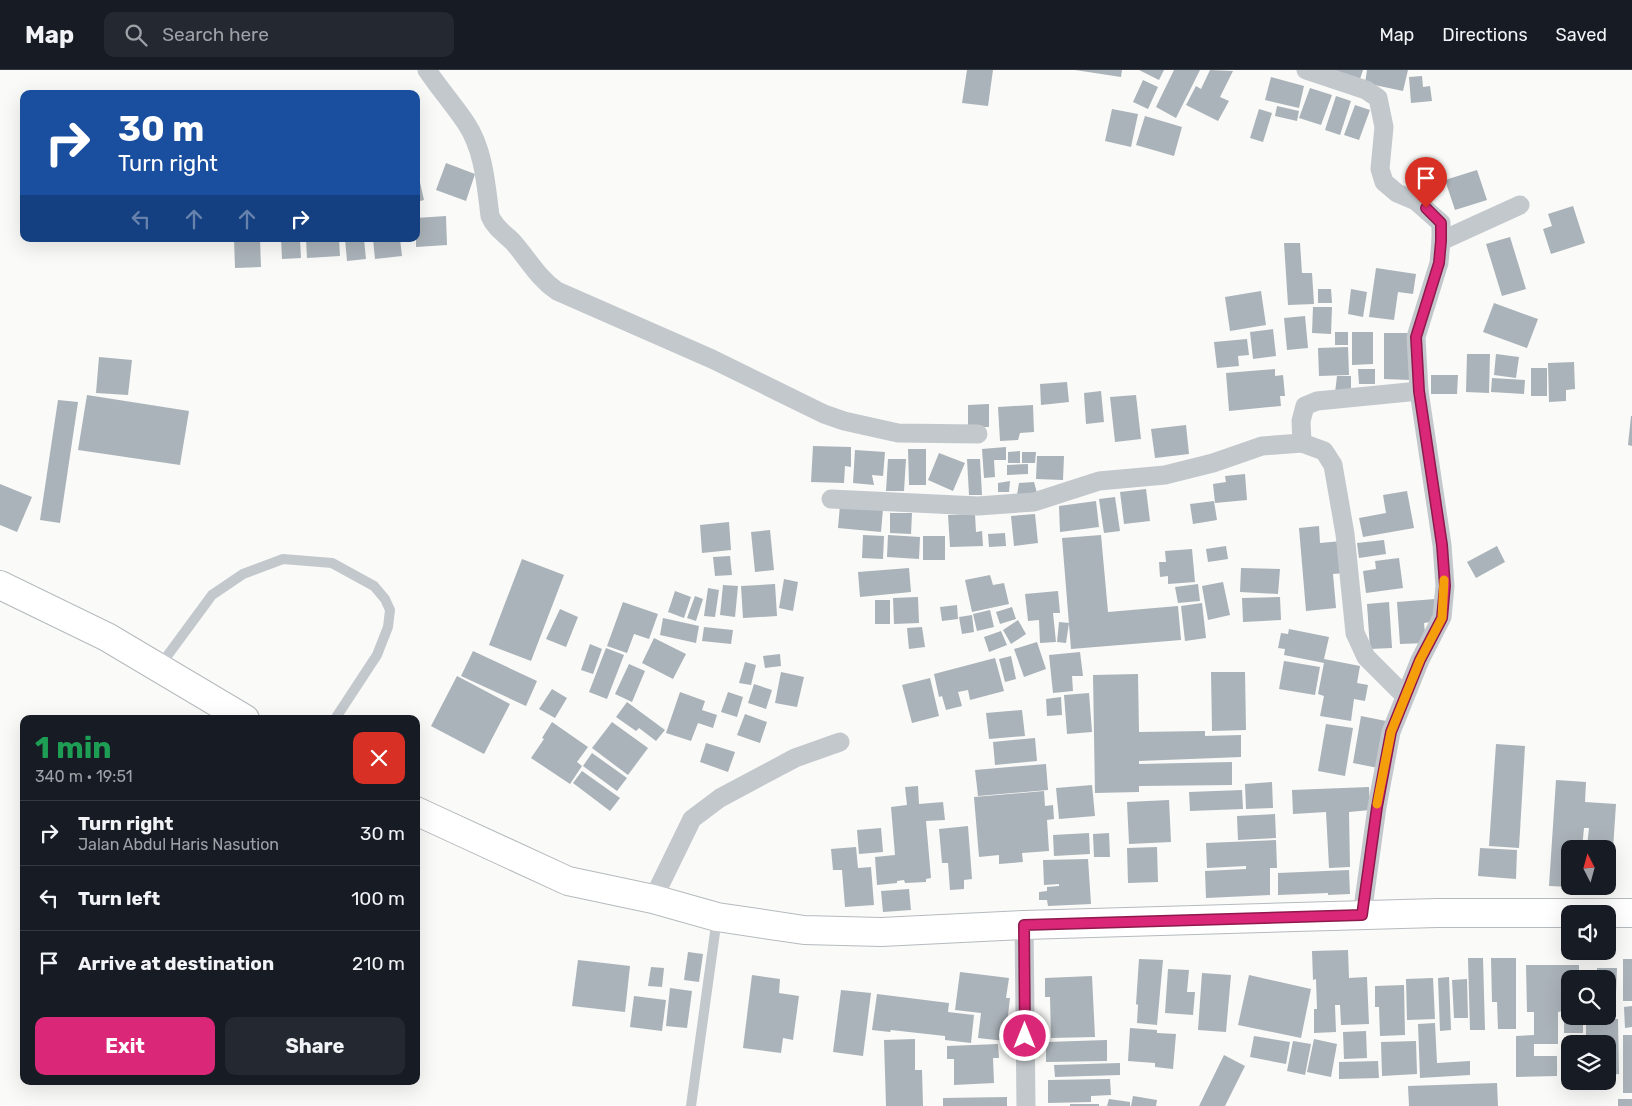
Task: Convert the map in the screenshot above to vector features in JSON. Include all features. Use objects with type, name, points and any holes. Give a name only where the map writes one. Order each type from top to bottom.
[{"type":"main road","points":[[0,584],[107,637],[238,715]]},
{"type":"main road","points":[[420,813],[568,881],[653,899],[717,917],[804,930],[880,932],[1024,925],[1362,915],[1632,912]]},
{"type":"street","points":[[426,70],[471,132],[482,160],[490,216],[549,286],[712,359],[824,414],[844,421],[898,433],[978,434]]},
{"type":"street","points":[[1306,70],[1366,90],[1378,98],[1384,127],[1380,169],[1384,182],[1397,193],[1416,201],[1441,223],[1439,263],[1416,337],[1419,391],[1442,545],[1445,586],[1442,618],[1420,660],[1391,732],[1377,807],[1362,915]]},
{"type":"street","points":[[1441,241],[1520,204]]},
{"type":"street","points":[[1302,443],[1301,421],[1305,406],[1317,401],[1419,391]]},
{"type":"street","points":[[831,499],[978,506],[1034,502],[1100,481],[1165,475],[1213,463],[1262,446],[1302,443],[1324,451],[1333,465],[1345,534],[1355,633],[1366,657],[1405,696]]},
{"type":"street","points":[[653,899],[692,819],[720,798],[787,762],[840,742]]},
{"type":"street","points":[[1024,925],[1026,1106]]},
{"type":"lane","points":[[158,667],[212,595],[243,574],[283,559],[332,562],[374,586],[390,610],[388,627],[378,655],[338,715]]},
{"type":"lane","points":[[691,1106],[717,917]]},
{"type":"building","points":[[967,70],[993,70],[988,106],[962,103]]},
{"type":"building","points":[[1075,70],[1122,70],[1121,77]]},
{"type":"building","points":[[1139,70],[1164,70],[1159,80]]},
{"type":"building","points":[[1174,70],[1200,70],[1176,118],[1156,107]]},
{"type":"building","points":[[1210,70],[1233,71],[1220,97],[1229,101],[1218,121],[1186,105],[1196,86],[1201,89]]},
{"type":"building","points":[[1320,70],[1363,70],[1359,82]]},
{"type":"building","points":[[1367,70],[1408,70],[1403,91],[1365,83]]},
{"type":"building","points":[[1422,76],[1423,87],[1430,86],[1432,101],[1411,103],[1409,77]]},
{"type":"building","points":[[1271,77],[1304,86],[1299,108],[1265,100]]},
{"type":"building","points":[[1143,80],[1158,87],[1148,109],[1133,102]]},
{"type":"building","points":[[1310,88],[1332,95],[1321,125],[1299,118]]},
{"type":"building","points":[[1336,96],[1351,101],[1340,135],[1325,130]]},
{"type":"building","points":[[1355,105],[1370,110],[1359,140],[1344,135]]},
{"type":"building","points":[[1277,106],[1299,111],[1297,121],[1275,116]]},
{"type":"building","points":[[1112,109],[1138,114],[1131,147],[1105,141]]},
{"type":"building","points":[[1259,109],[1272,113],[1263,142],[1250,138]]},
{"type":"building","points":[[1145,116],[1182,127],[1174,156],[1136,145]]},
{"type":"building","points":[[446,163],[475,174],[466,201],[436,190]]},
{"type":"building","points":[[1477,170],[1487,200],[1455,210],[1445,180]]},
{"type":"building","points":[[420,182],[424,200],[420,201]]},
{"type":"building","points":[[1573,206],[1585,243],[1551,254],[1543,229],[1552,226],[1548,214]]},
{"type":"building","points":[[446,216],[447,245],[416,247],[416,242],[420,242],[420,218]]},
{"type":"building","points":[[1510,237],[1526,289],[1502,296],[1486,244]]},
{"type":"building","points":[[234,242],[260,242],[261,267],[235,268]]},
{"type":"building","points":[[281,242],[300,242],[301,258],[282,259]]},
{"type":"building","points":[[306,242],[339,242],[340,256],[307,258]]},
{"type":"building","points":[[345,242],[364,242],[366,259],[347,261]]},
{"type":"building","points":[[373,242],[400,242],[402,256],[375,259]]},
{"type":"building","points":[[1284,243],[1300,243],[1302,273],[1312,273],[1314,304],[1288,305]]},
{"type":"building","points":[[1376,268],[1416,274],[1413,294],[1398,292],[1394,320],[1369,317]]},
{"type":"building","points":[[1318,289],[1331,289],[1332,303],[1318,303]]},
{"type":"building","points":[[1351,289],[1367,292],[1363,317],[1348,314]]},
{"type":"building","points":[[1261,291],[1266,325],[1230,331],[1225,297]]},
{"type":"building","points":[[1494,303],[1538,319],[1527,348],[1483,332]]},
{"type":"building","points":[[1313,307],[1332,307],[1331,334],[1312,333]]},
{"type":"building","points":[[1305,316],[1308,348],[1287,350],[1284,318]]},
{"type":"building","points":[[1273,329],[1276,356],[1253,359],[1250,332]]},
{"type":"building","points":[[1335,332],[1348,332],[1348,345],[1335,345]]},
{"type":"building","points":[[1352,332],[1373,332],[1373,364],[1352,365]]},
{"type":"building","points":[[1384,333],[1410,333],[1410,380],[1384,379]]},
{"type":"building","points":[[1247,339],[1249,355],[1238,356],[1239,366],[1217,368],[1214,342]]},
{"type":"building","points":[[1348,347],[1349,375],[1319,376],[1318,348]]},
{"type":"building","points":[[1467,354],[1490,354],[1489,393],[1466,392]]},
{"type":"building","points":[[1496,354],[1519,357],[1516,378],[1494,375]]},
{"type":"building","points":[[99,357],[132,360],[128,395],[96,393]]},
{"type":"building","points":[[1574,362],[1575,389],[1566,390],[1566,401],[1549,402],[1548,363]]},
{"type":"building","points":[[1531,368],[1547,368],[1547,396],[1531,396]]},
{"type":"building","points":[[1275,369],[1275,376],[1283,375],[1285,396],[1280,396],[1281,406],[1229,411],[1226,373]]},
{"type":"building","points":[[1358,369],[1375,369],[1375,384],[1359,384]]},
{"type":"building","points":[[1431,375],[1458,375],[1457,394],[1431,394]]},
{"type":"building","points":[[1337,376],[1351,376],[1351,390],[1335,393]]},
{"type":"building","points":[[1492,378],[1525,380],[1524,394],[1491,392]]},
{"type":"building","points":[[1067,382],[1069,402],[1041,405],[1040,384]]},
{"type":"building","points":[[1101,391],[1104,422],[1086,424],[1084,393]]},
{"type":"building","points":[[87,395],[189,411],[180,465],[78,450]]},
{"type":"building","points":[[1136,395],[1141,439],[1115,442],[1110,397]]},
{"type":"building","points":[[58,400],[78,402],[60,523],[40,520]]},
{"type":"building","points":[[989,404],[989,427],[968,427],[968,405]]},
{"type":"building","points":[[1033,405],[1034,432],[1020,433],[1018,440],[1000,441],[998,407]]},
{"type":"building","points":[[1632,416],[1632,446],[1628,445]]},
{"type":"building","points":[[1186,425],[1189,454],[1155,458],[1151,429]]},
{"type":"building","points":[[813,446],[851,447],[851,467],[845,466],[844,483],[811,482]]},
{"type":"building","points":[[1006,447],[1006,460],[994,460],[995,477],[984,478],[982,449]]},
{"type":"building","points":[[908,449],[926,449],[926,485],[909,485]]},
{"type":"building","points":[[855,450],[885,452],[883,476],[872,475],[874,485],[853,483]]},
{"type":"building","points":[[1020,451],[1020,463],[1008,463],[1008,452]]},
{"type":"building","points":[[1022,452],[1036,452],[1035,463],[1022,463]]},
{"type":"building","points":[[939,453],[965,463],[953,491],[928,480]]},
{"type":"building","points":[[1037,456],[1064,456],[1063,480],[1036,479]]},
{"type":"building","points":[[888,459],[906,459],[904,491],[886,491]]},
{"type":"building","points":[[967,459],[980,459],[982,495],[969,495]]},
{"type":"building","points":[[1028,464],[1028,474],[1007,475],[1007,465]]},
{"type":"building","points":[[1245,474],[1247,500],[1215,503],[1213,484],[1226,482],[1225,476]]},
{"type":"building","points":[[1010,481],[1009,492],[998,492],[998,483]]},
{"type":"building","points":[[1034,482],[1037,493],[1017,495],[1019,483]]},
{"type":"building","points":[[0,484],[32,497],[17,532],[0,525]]},
{"type":"building","points":[[1146,489],[1150,521],[1124,524],[1120,492]]},
{"type":"building","points":[[1407,491],[1414,528],[1363,537],[1359,518],[1386,513],[1383,495]]},
{"type":"building","points":[[1115,497],[1120,531],[1104,533],[1099,499]]},
{"type":"building","points":[[1096,501],[1099,527],[1060,532],[1059,506]]},
{"type":"building","points":[[1214,501],[1217,520],[1193,524],[1190,504]]},
{"type":"building","points":[[840,505],[883,509],[881,532],[838,528]]},
{"type":"building","points":[[890,513],[912,513],[911,534],[890,533]]},
{"type":"building","points":[[975,514],[976,532],[982,531],[983,546],[950,547],[948,515]]},
{"type":"building","points":[[1035,514],[1038,543],[1014,546],[1011,516]]},
{"type":"building","points":[[729,522],[731,550],[702,553],[700,525]]},
{"type":"building","points":[[1319,526],[1320,543],[1342,541],[1345,573],[1333,574],[1336,608],[1306,611],[1299,528]]},
{"type":"building","points":[[770,530],[774,570],[755,572],[751,532]]},
{"type":"building","points":[[1005,533],[1006,546],[989,547],[988,534]]},
{"type":"building","points":[[863,535],[884,536],[883,559],[862,558]]},
{"type":"building","points":[[888,535],[920,537],[919,559],[887,557]]},
{"type":"building","points":[[1101,535],[1108,612],[1178,606],[1181,640],[1071,649],[1062,538]]},
{"type":"building","points":[[923,536],[945,536],[945,560],[923,560]]},
{"type":"building","points":[[1384,540],[1386,554],[1359,558],[1357,543]]},
{"type":"building","points":[[1226,546],[1228,559],[1208,562],[1206,549]]},
{"type":"building","points":[[1497,546],[1505,562],[1476,578],[1467,562]]},
{"type":"building","points":[[1192,549],[1195,582],[1168,584],[1168,576],[1160,577],[1159,562],[1166,562],[1165,551]]},
{"type":"building","points":[[730,556],[732,575],[715,576],[713,557]]},
{"type":"building","points":[[1399,558],[1403,588],[1366,593],[1363,571],[1376,569],[1375,561]]},
{"type":"building","points":[[522,559],[564,575],[531,661],[489,645]]},
{"type":"building","points":[[909,568],[911,592],[860,597],[858,572]]},
{"type":"building","points":[[1241,568],[1280,569],[1278,594],[1240,592]]},
{"type":"building","points":[[990,575],[993,585],[1004,583],[1009,604],[972,612],[965,580]]},
{"type":"building","points":[[784,579],[798,582],[793,611],[779,608]]},
{"type":"building","points":[[1223,582],[1230,615],[1208,620],[1202,586]]},
{"type":"building","points":[[775,584],[777,616],[743,618],[741,586]]},
{"type":"building","points":[[1198,584],[1200,601],[1178,603],[1175,587]]},
{"type":"building","points":[[723,585],[738,586],[735,617],[720,615]]},
{"type":"building","points":[[708,588],[719,590],[715,617],[704,616]]},
{"type":"building","points":[[675,591],[691,597],[684,618],[668,612]]},
{"type":"building","points":[[1058,591],[1060,613],[1053,613],[1056,642],[1040,643],[1039,620],[1028,621],[1025,594]]},
{"type":"building","points":[[695,596],[703,599],[696,621],[687,618]]},
{"type":"building","points":[[918,597],[919,623],[894,624],[893,598]]},
{"type":"building","points":[[1280,597],[1281,620],[1243,622],[1242,598]]},
{"type":"building","points":[[1435,599],[1437,621],[1424,623],[1426,643],[1400,644],[1397,602]]},
{"type":"building","points":[[875,600],[890,600],[890,624],[875,624]]},
{"type":"building","points":[[623,602],[658,614],[649,639],[634,634],[627,653],[607,646]]},
{"type":"building","points":[[1389,602],[1392,648],[1370,649],[1367,604]]},
{"type":"building","points":[[1202,603],[1206,638],[1185,641],[1181,606]]},
{"type":"building","points":[[957,605],[958,619],[942,621],[940,607]]},
{"type":"building","points":[[1012,607],[1016,619],[1000,624],[996,612]]},
{"type":"building","points":[[560,609],[578,617],[566,647],[546,639]]},
{"type":"building","points":[[990,610],[994,627],[977,631],[973,614]]},
{"type":"building","points":[[972,615],[974,632],[962,634],[959,617]]},
{"type":"building","points":[[663,618],[699,626],[696,643],[660,635]]},
{"type":"building","points":[[1018,620],[1026,634],[1011,644],[1003,630]]},
{"type":"building","points":[[1059,622],[1069,623],[1066,643],[1057,642]]},
{"type":"building","points":[[704,627],[733,630],[731,644],[702,641]]},
{"type":"building","points":[[922,627],[925,647],[909,649],[907,628]]},
{"type":"building","points":[[1289,629],[1329,637],[1324,659],[1360,666],[1357,683],[1368,685],[1365,701],[1354,699],[1351,721],[1320,716],[1324,696],[1318,694],[1324,663],[1284,655],[1285,649],[1278,648],[1281,633],[1288,634]]},
{"type":"building","points":[[1001,631],[1007,645],[989,652],[984,637]]},
{"type":"building","points":[[654,638],[686,654],[673,679],[642,663]]},
{"type":"building","points":[[1037,642],[1046,669],[1024,677],[1014,649]]},
{"type":"building","points":[[590,644],[602,649],[593,674],[581,670]]},
{"type":"building","points":[[606,648],[624,655],[607,699],[589,692]]},
{"type":"building","points":[[473,651],[537,681],[526,706],[461,676]]},
{"type":"building","points":[[1080,652],[1083,676],[1072,676],[1073,691],[1053,693],[1049,655]]},
{"type":"building","points":[[780,654],[781,666],[765,668],[763,656]]},
{"type":"building","points":[[1011,656],[1016,679],[1005,682],[999,659]]},
{"type":"building","points":[[995,658],[1004,691],[970,700],[968,690],[958,692],[962,706],[946,710],[942,696],[939,697],[934,674]]},
{"type":"building","points":[[1284,661],[1320,667],[1315,695],[1279,689]]},
{"type":"building","points":[[745,662],[756,665],[751,685],[739,683]]},
{"type":"building","points":[[629,664],[645,671],[632,702],[615,694]]},
{"type":"building","points":[[781,672],[804,677],[797,707],[775,703]]},
{"type":"building","points":[[1211,672],[1245,672],[1246,730],[1212,731]]},
{"type":"building","points":[[1138,674],[1139,732],[1205,731],[1205,736],[1241,735],[1241,757],[1139,761],[1139,764],[1232,762],[1232,785],[1139,786],[1139,792],[1095,793],[1093,675]]},
{"type":"building","points":[[457,676],[510,704],[484,754],[431,726]]},
{"type":"building","points":[[930,678],[939,716],[912,723],[902,685]]},
{"type":"building","points":[[754,684],[772,690],[766,709],[748,703]]},
{"type":"building","points":[[552,689],[567,698],[555,718],[539,709]]},
{"type":"building","points":[[680,692],[705,701],[702,710],[717,715],[713,728],[698,723],[691,741],[666,733]]},
{"type":"building","points":[[728,692],[743,697],[737,717],[721,712]]},
{"type":"building","points":[[1089,693],[1092,732],[1067,734],[1064,695]]},
{"type":"building","points":[[1061,697],[1062,715],[1047,716],[1046,699]]},
{"type":"building","points":[[627,702],[665,730],[656,741],[639,728],[636,731],[616,717]]},
{"type":"building","points":[[1022,710],[1025,736],[989,739],[986,713]]},
{"type":"building","points":[[745,714],[767,722],[760,743],[737,735]]},
{"type":"building","points":[[1361,716],[1386,721],[1378,768],[1353,763]]},
{"type":"building","points":[[552,722],[588,747],[577,762],[582,766],[570,784],[531,758],[544,739],[542,738]]},
{"type":"building","points":[[612,722],[648,748],[628,775],[592,748]]},
{"type":"building","points":[[1326,724],[1353,728],[1345,776],[1318,771]]},
{"type":"building","points":[[1035,738],[1037,761],[995,765],[993,742]]},
{"type":"building","points":[[706,743],[735,752],[728,772],[700,762]]},
{"type":"building","points":[[1496,744],[1525,746],[1519,848],[1489,846]]},
{"type":"building","points":[[592,753],[627,778],[617,791],[583,766]]},
{"type":"building","points":[[1046,764],[1048,790],[978,796],[975,770]]},
{"type":"building","points":[[582,771],[620,798],[610,811],[573,783]]},
{"type":"building","points":[[1556,780],[1586,782],[1585,802],[1616,804],[1614,840],[1588,840],[1589,828],[1584,828],[1583,840],[1561,840],[1561,887],[1549,886]]},
{"type":"building","points":[[1272,782],[1273,808],[1246,809],[1245,784]]},
{"type":"building","points":[[1092,785],[1095,816],[1059,819],[1056,788]]},
{"type":"building","points":[[918,786],[919,804],[943,802],[945,820],[926,821],[931,878],[926,879],[926,882],[905,883],[904,880],[897,881],[897,883],[877,885],[875,857],[895,855],[891,807],[907,805],[905,787]]},
{"type":"building","points":[[1369,787],[1370,810],[1349,812],[1350,867],[1329,868],[1326,812],[1293,814],[1292,790]]},
{"type":"building","points":[[1242,790],[1243,809],[1190,811],[1189,792]]},
{"type":"building","points":[[1044,791],[1045,806],[1053,805],[1054,819],[1047,820],[1049,851],[1022,853],[1023,862],[999,864],[999,855],[979,857],[974,797]]},
{"type":"building","points":[[1169,800],[1171,842],[1129,844],[1127,802]]},
{"type":"building","points":[[1275,814],[1276,838],[1238,840],[1237,816]]},
{"type":"building","points":[[968,826],[972,879],[964,880],[964,889],[950,890],[948,863],[942,863],[939,829]]},
{"type":"building","points":[[881,828],[883,852],[859,854],[857,830]]},
{"type":"building","points":[[1089,833],[1090,854],[1054,856],[1053,835]]},
{"type":"building","points":[[1109,833],[1110,857],[1094,857],[1093,834]]},
{"type":"building","points":[[1276,840],[1277,868],[1270,868],[1270,895],[1206,898],[1205,871],[1246,869],[1246,866],[1207,868],[1206,843]]},
{"type":"building","points":[[856,847],[858,868],[871,867],[874,905],[845,907],[842,870],[833,870],[831,849]]},
{"type":"building","points":[[1157,847],[1158,882],[1128,883],[1127,848]]},
{"type":"building","points":[[1480,848],[1517,850],[1516,879],[1478,876]]},
{"type":"building","points":[[1088,859],[1091,904],[1048,906],[1047,900],[1039,900],[1039,892],[1047,891],[1047,887],[1059,886],[1059,884],[1044,885],[1043,860]]},
{"type":"building","points":[[1349,870],[1350,894],[1278,895],[1278,873]]},
{"type":"building","points":[[909,889],[911,910],[883,912],[881,891]]},
{"type":"building","points":[[1348,950],[1349,978],[1367,977],[1369,1024],[1341,1025],[1340,1005],[1335,1005],[1336,1032],[1314,1033],[1314,1009],[1317,1009],[1316,979],[1313,980],[1312,951]]},
{"type":"building","points":[[688,952],[703,954],[699,982],[684,980]]},
{"type":"building","points":[[1468,958],[1483,958],[1485,1030],[1470,1030]]},
{"type":"building","points":[[1491,958],[1516,958],[1516,1029],[1498,1029],[1497,1002],[1492,1002]]},
{"type":"building","points":[[1139,959],[1163,960],[1157,1025],[1137,1023],[1138,1005],[1136,1004]]},
{"type":"building","points":[[1623,959],[1632,959],[1632,1001],[1623,1001]]},
{"type":"building","points":[[578,960],[630,966],[625,1012],[572,1006]]},
{"type":"building","points":[[1526,965],[1579,965],[1579,970],[1561,970],[1561,1012],[1558,1012],[1558,1044],[1534,1044],[1534,1056],[1557,1056],[1557,1076],[1516,1077],[1516,1036],[1534,1035],[1534,1012],[1527,1012]]},
{"type":"building","points":[[651,967],[664,968],[662,987],[648,986]]},
{"type":"building","points":[[1597,968],[1617,968],[1616,994],[1616,970],[1597,970]]},
{"type":"building","points":[[1168,969],[1189,970],[1187,992],[1195,992],[1193,1015],[1165,1013]]},
{"type":"building","points":[[960,972],[1009,978],[1006,998],[1010,998],[1005,1041],[978,1038],[981,1013],[955,1010]]},
{"type":"building","points":[[1202,973],[1231,975],[1226,1032],[1198,1030]]},
{"type":"building","points":[[752,975],[780,979],[779,993],[799,996],[793,1040],[783,1038],[781,1053],[743,1048]]},
{"type":"building","points":[[1249,975],[1311,989],[1301,1038],[1238,1025]]},
{"type":"building","points":[[1092,976],[1095,1037],[1051,1038],[1050,997],[1045,997],[1045,978]]},
{"type":"building","points":[[1449,977],[1451,1030],[1440,1031],[1438,978]]},
{"type":"building","points":[[1433,978],[1435,1019],[1407,1020],[1406,979]]},
{"type":"building","points":[[1467,979],[1468,1018],[1454,1018],[1452,980]]},
{"type":"building","points":[[1404,985],[1405,1035],[1380,1036],[1379,1007],[1375,1007],[1375,986]]},
{"type":"building","points":[[670,988],[692,991],[687,1028],[666,1026]]},
{"type":"building","points":[[841,990],[871,993],[863,1056],[833,1052]]},
{"type":"building","points":[[877,994],[949,1003],[948,1012],[974,1015],[971,1043],[945,1040],[945,1036],[891,1030],[890,1032],[872,1030]]},
{"type":"building","points":[[634,996],[666,1000],[662,1031],[630,1027]]},
{"type":"building","points":[[1632,1006],[1632,1027],[1625,1028],[1624,1007]]},
{"type":"building","points":[[1616,1019],[1618,1019],[1619,1074],[1616,1074],[1616,1035],[1586,1035],[1586,1025],[1616,1025]]},
{"type":"building","points":[[1435,1023],[1437,1063],[1470,1061],[1470,1075],[1420,1078],[1418,1024]]},
{"type":"building","points":[[1564,1025],[1583,1025],[1583,1033],[1564,1033]]},
{"type":"building","points":[[1130,1028],[1157,1030],[1157,1033],[1176,1034],[1173,1069],[1155,1067],[1155,1063],[1128,1061]]},
{"type":"building","points":[[1366,1031],[1367,1058],[1344,1059],[1343,1032]]},
{"type":"building","points":[[1623,1035],[1632,1035],[1632,1093],[1623,1093]]},
{"type":"building","points":[[1254,1036],[1290,1042],[1286,1064],[1250,1057]]},
{"type":"building","points":[[915,1039],[915,1070],[922,1070],[923,1106],[886,1106],[884,1040]]},
{"type":"building","points":[[1314,1039],[1337,1044],[1331,1077],[1307,1072]]},
{"type":"building","points":[[1107,1040],[1107,1061],[1046,1062],[1046,1042]]},
{"type":"building","points":[[1293,1041],[1311,1044],[1305,1075],[1287,1071]]},
{"type":"building","points":[[1416,1041],[1417,1074],[1382,1076],[1381,1042]]},
{"type":"building","points":[[998,1044],[999,1058],[993,1058],[994,1083],[954,1085],[954,1059],[947,1059],[947,1046]]},
{"type":"building","points":[[1224,1055],[1245,1066],[1225,1106],[1199,1106]]},
{"type":"building","points":[[1378,1061],[1379,1078],[1339,1079],[1339,1062]]},
{"type":"building","points":[[1120,1063],[1120,1075],[1055,1077],[1054,1065]]},
{"type":"building","points":[[1110,1079],[1111,1095],[1091,1096],[1091,1102],[1048,1103],[1048,1080]]},
{"type":"building","points":[[1497,1083],[1498,1106],[1409,1106],[1408,1086]]},
{"type":"building","points":[[1133,1096],[1157,1100],[1156,1106],[1131,1106]]},
{"type":"building","points":[[1007,1097],[1007,1106],[943,1106],[943,1098]]},
{"type":"building","points":[[1109,1099],[1130,1102],[1130,1106],[1107,1106]]},
{"type":"building","points":[[1618,1099],[1632,1099],[1632,1106],[1618,1106]]},
{"type":"building","points":[[1070,1104],[1099,1104],[1099,1106],[1070,1106]]},
{"type":"slow traffic","points":[[1377,804],[1391,732],[1420,660],[1442,618],[1444,580]]},
{"type":"route","points":[[1025,1036],[1024,925],[1362,915],[1377,807],[1391,732],[1420,660],[1442,618],[1445,586],[1442,545],[1419,391],[1416,337],[1439,263],[1441,241],[1441,223],[1426,208]]}]
